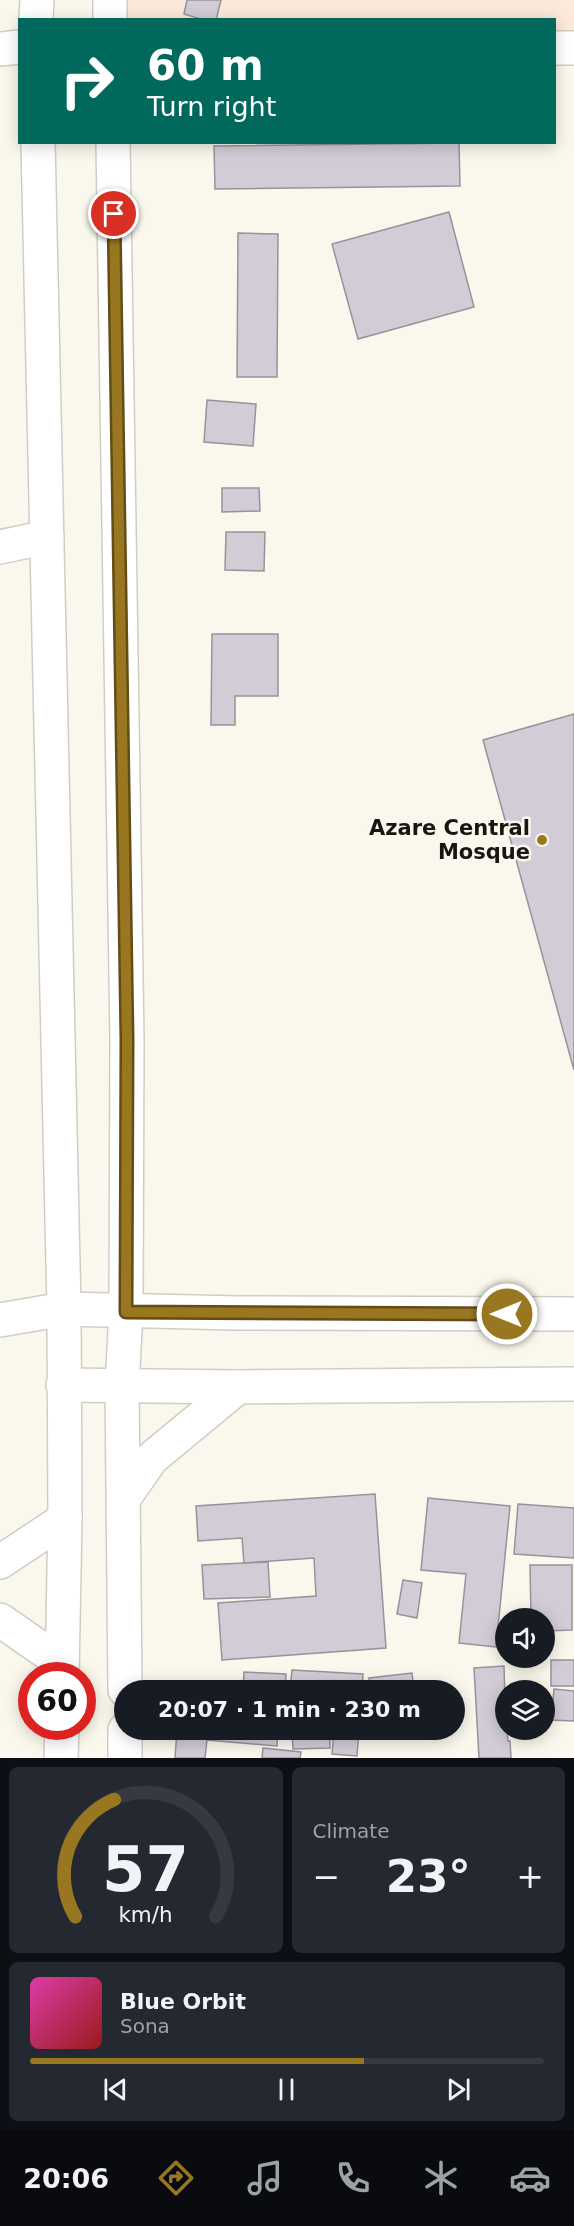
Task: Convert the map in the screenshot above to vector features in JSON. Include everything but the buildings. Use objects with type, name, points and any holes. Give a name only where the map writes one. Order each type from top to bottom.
[{"type":"main road","points":[[36,18],[37,0]]},
{"type":"main road","points":[[110,0],[110,18]]},
{"type":"main road","points":[[0,49],[18,47]]},
{"type":"main road","points":[[556,48],[574,48]]},
{"type":"main road","points":[[38,144],[64,1309],[65,1519],[62,1662]]},
{"type":"main road","points":[[113,144],[127,1040],[126,1312],[122,1385],[125,1680]]},
{"type":"main road","points":[[0,547],[47,537]]},
{"type":"main road","points":[[0,1320],[64,1309],[126,1312],[574,1314]]},
{"type":"main road","points":[[63,1384],[238,1387],[574,1384]]},
{"type":"main road","points":[[124,1498],[153,1458],[238,1387]]},
{"type":"main road","points":[[0,1562],[65,1519]]},
{"type":"main road","points":[[0,1620],[53,1662]]},
{"type":"main road","points":[[62,1740],[62,1758]]},
{"type":"main road","points":[[125,1740],[126,1758]]},
{"type":"shaded area","points":[[108,0],[574,0],[574,48],[556,48],[556,18],[108,18]]},
{"type":"place","name":"Azare Central Mosque","points":[[542,840]]},
{"type":"route","points":[[114,214],[127,1040],[126,1312],[507,1314]]}]
